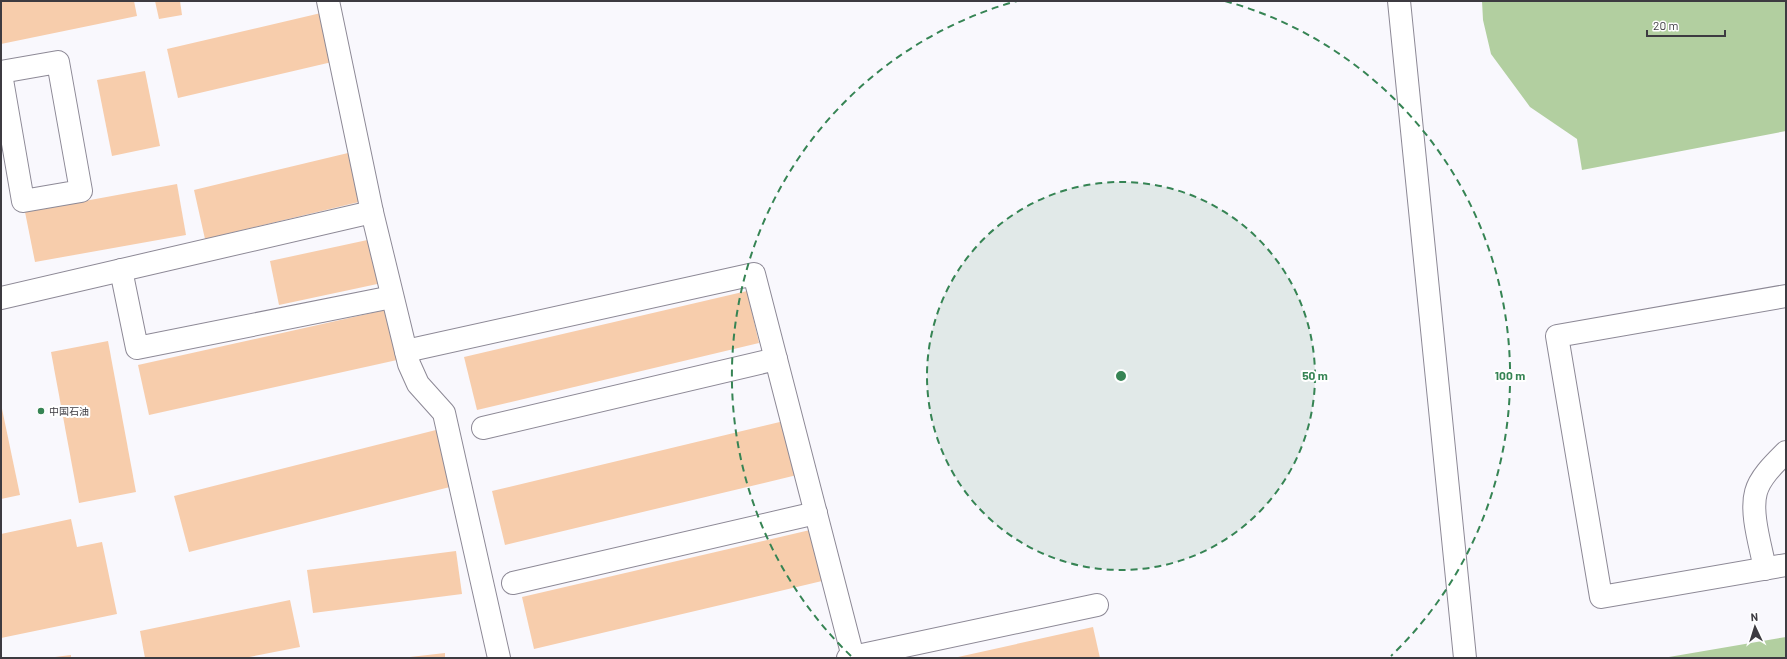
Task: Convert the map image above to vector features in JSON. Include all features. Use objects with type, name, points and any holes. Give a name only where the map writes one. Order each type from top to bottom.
[{"type":"lane","points":[[328,1],[372,212],[409,364],[418,384],[444,412],[499,658]]},
{"type":"lane","points":[[1399,1],[1465,658]]},
{"type":"lane","points":[[58,62],[81,191],[23,201],[1,73],[58,62]]},
{"type":"lane","points":[[1,298],[372,212]]},
{"type":"lane","points":[[121,270],[137,348],[392,297]]},
{"type":"lane","points":[[406,351],[754,274],[816,513],[850,658],[1097,605]]},
{"type":"lane","points":[[1786,296],[1557,336],[1601,597],[1786,566]]},
{"type":"lane","points":[[483,428],[776,359]]},
{"type":"lane","points":[[1764,569],[1754,507],[1756,490],[1771,466],[1786,452]]},
{"type":"lane","points":[[513,582],[816,513]]},
{"type":"green space","points":[[1482,1],[1786,1],[1786,131],[1582,170],[1577,139],[1530,107],[1491,54],[1483,20]]},
{"type":"green space","points":[[1786,637],[1786,658],[1663,658]]},
{"type":"building","points":[[1,1],[134,1],[137,16],[1,44]]},
{"type":"building","points":[[155,1],[180,1],[182,15],[159,19]]},
{"type":"building","points":[[321,13],[332,62],[178,98],[167,49]]},
{"type":"building","points":[[145,71],[160,146],[112,156],[97,80]]},
{"type":"building","points":[[348,153],[359,202],[205,239],[194,190]]},
{"type":"building","points":[[177,184],[186,235],[35,262],[25,212]]},
{"type":"building","points":[[372,239],[382,283],[279,305],[270,261]]},
{"type":"building","points":[[747,291],[759,343],[477,410],[464,357]]},
{"type":"building","points":[[385,310],[397,360],[149,415],[138,365]]},
{"type":"building","points":[[108,341],[136,492],[79,503],[51,352]]},
{"type":"building","points":[[1,404],[20,495],[1,499]]},
{"type":"building","points":[[784,421],[797,475],[505,545],[492,491]]},
{"type":"building","points":[[440,429],[454,486],[189,552],[174,496]]},
{"type":"building","points":[[71,519],[77,547],[102,542],[117,614],[1,638],[1,534]]},
{"type":"building","points":[[810,530],[822,581],[534,649],[522,597]]},
{"type":"building","points":[[456,551],[462,594],[313,613],[307,570]]},
{"type":"building","points":[[290,600],[300,647],[244,658],[145,658],[140,631]]},
{"type":"building","points":[[1093,627],[1100,658],[958,658],[958,657]]},
{"type":"building","points":[[445,653],[445,658],[410,658],[410,657]]},
{"type":"building","points":[[71,655],[71,658],[55,658],[55,657]]},
{"type":"place","name":"中国石油","points":[[41,411]]}]
